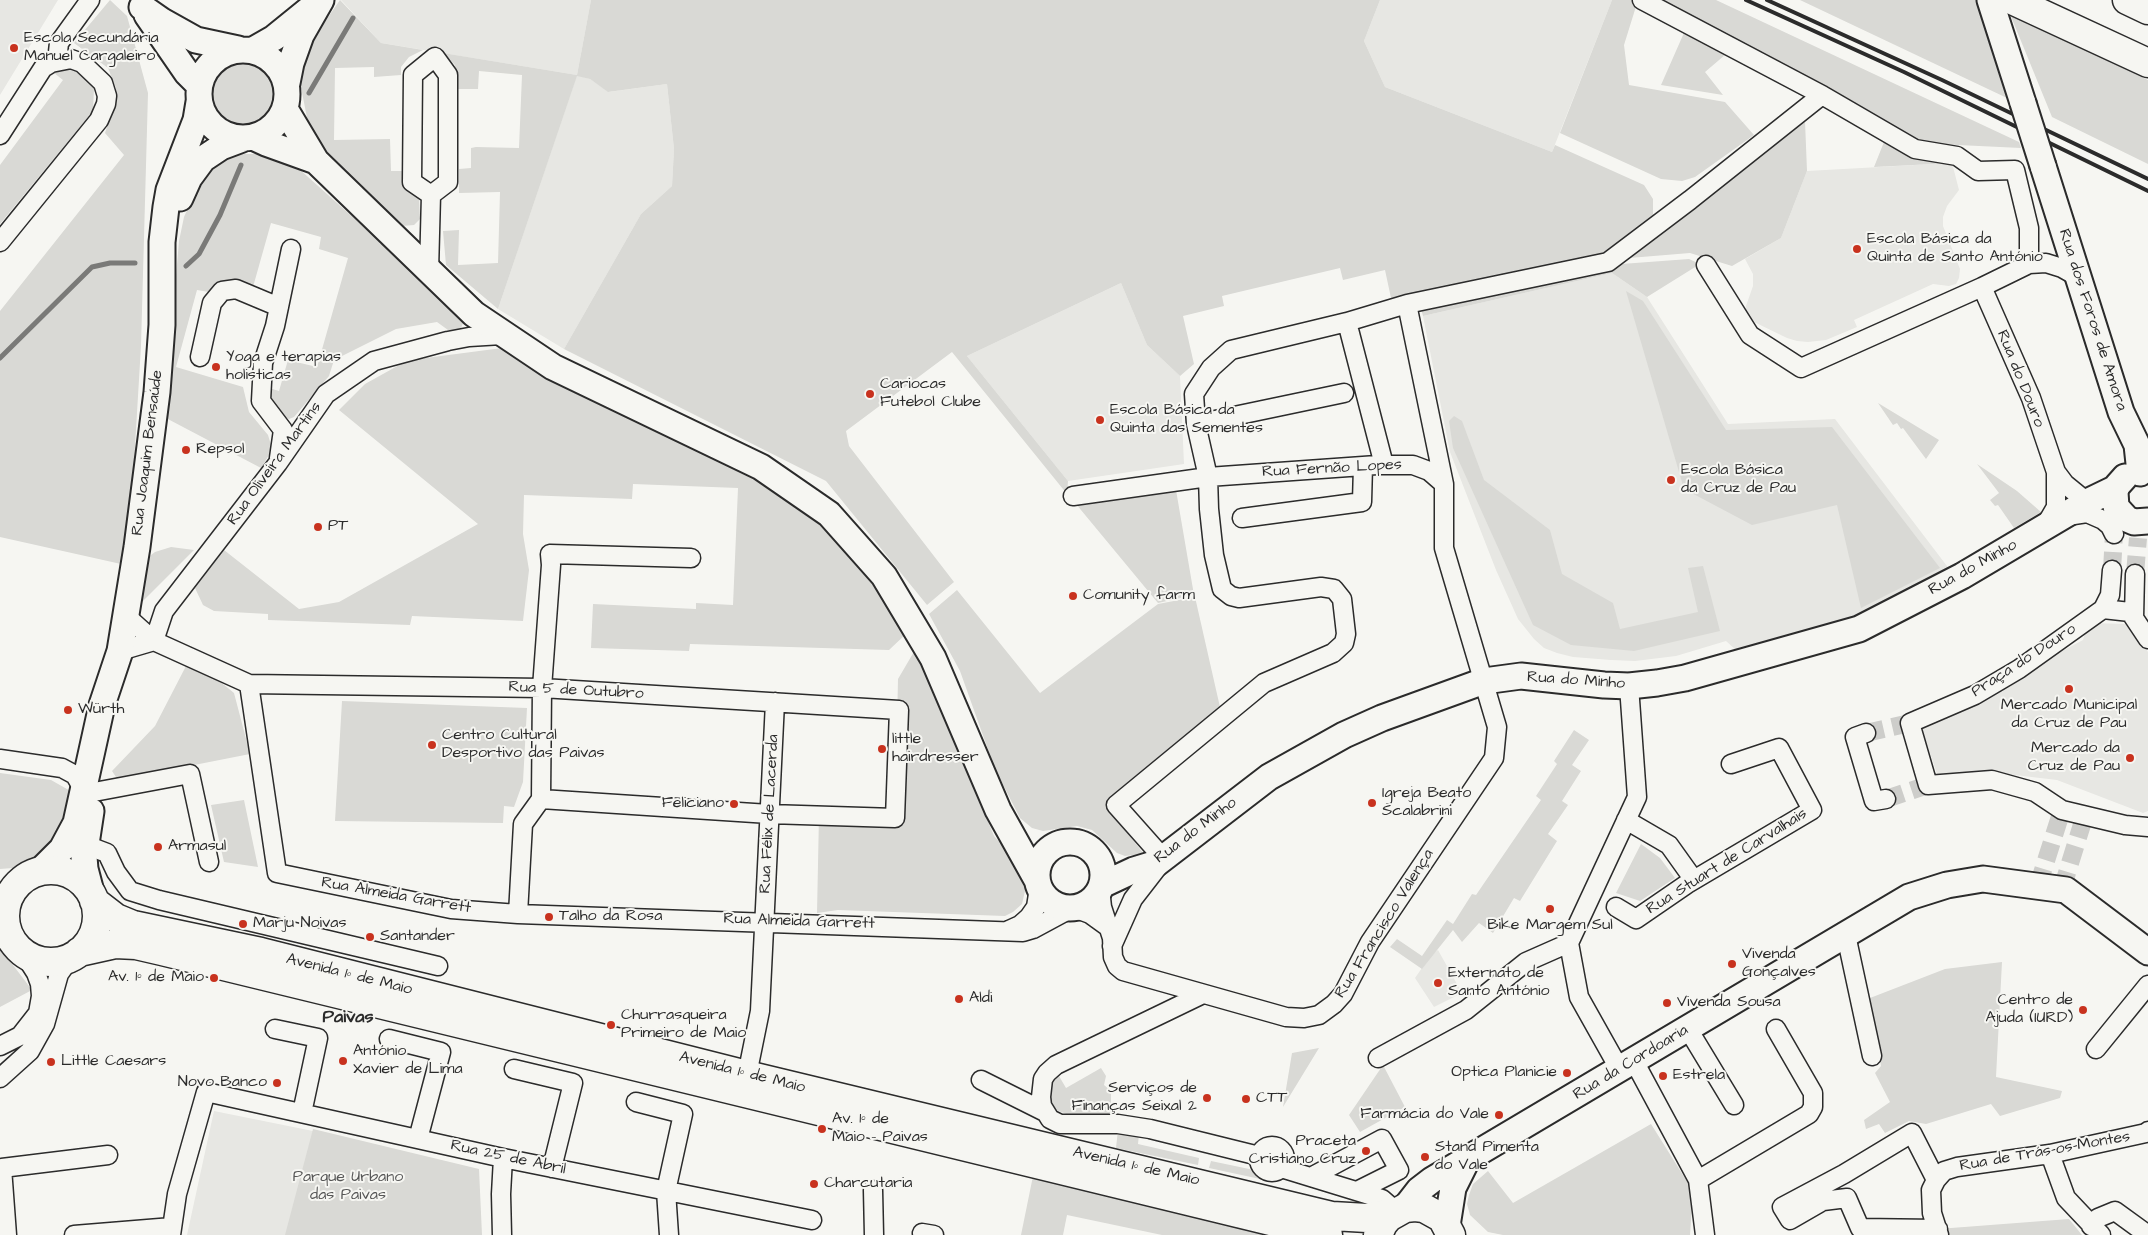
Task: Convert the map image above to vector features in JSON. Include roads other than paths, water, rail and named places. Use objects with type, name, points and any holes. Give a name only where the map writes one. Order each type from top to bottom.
[{"type":"main road","points":[[2012,0],[2148,63]]},
{"type":"main road","points":[[2127,0],[2148,10]]},
{"type":"main road","points":[[0,881],[50,870],[70,874],[85,885],[97,910],[95,929],[86,945],[75,954],[62,960],[42,961],[10,936],[6,918],[8,901],[13,891],[34,874]]},
{"type":"main road","name":"Avenida 1º de Maio","points":[[92,897],[116,918],[133,925],[261,952],[747,1074],[1332,1216],[1367,1218],[1401,1210],[1424,1208],[1442,1218],[1450,1233]]},
{"type":"main road","name":"Avenida 1º de Maio","points":[[75,954],[115,944],[136,945],[162,950],[451,1023],[1328,1235]]},
{"type":"main road","points":[[1378,1235],[1383,1224],[1401,1210]]},
{"type":"street","points":[[57,61],[59,43],[90,0]]},
{"type":"street","points":[[199,94],[206,68],[214,59],[228,52],[246,50],[274,38],[321,0]]},
{"type":"street","points":[[286,84],[291,63],[302,35],[321,0]]},
{"type":"street","points":[[1642,0],[1822,95],[1915,149],[1957,156],[1978,171],[2015,170],[2029,228],[2029,264]]},
{"type":"street","name":"Rua dos Foros de Amora","points":[[1990,0],[2121,412],[2137,445],[2144,474]]},
{"type":"street","points":[[139,3],[162,21],[196,40],[267,56],[278,66],[286,84],[288,98],[285,109],[279,120],[268,131],[249,138]]},
{"type":"street","points":[[139,3],[199,94],[206,118],[214,128],[229,136],[249,138],[316,161]]},
{"type":"street","points":[[435,57],[448,75],[448,182],[431,195],[412,182],[413,76],[435,57]]},
{"type":"street","points":[[0,135],[44,68],[57,61],[71,59],[82,63],[98,78],[105,88],[107,96],[104,112],[0,242]]},
{"type":"street","name":"Rua Joaquim Bensaúde","points":[[126,615],[137,547],[157,392],[163,289],[162,242],[166,207],[169,190],[196,120],[199,94]]},
{"type":"street","points":[[1112,946],[1133,900],[1164,859],[1116,805],[1264,683],[1332,653],[1344,643],[1346,634],[1342,599],[1334,589],[1321,587],[1239,598],[1230,596],[1222,589],[1214,554],[1208,477],[1196,424],[1194,394],[1211,368],[1231,350],[1347,322],[1407,304],[1608,262],[1690,200],[1822,95]]},
{"type":"street","points":[[285,109],[316,161],[474,314],[502,335],[554,367],[761,467],[829,514],[884,576],[933,658],[998,810],[1044,894],[1056,905],[1090,914],[1108,927]]},
{"type":"street","name":"Rua Joaquim Bensaúde","points":[[163,289],[177,206],[189,178],[203,159],[220,147],[249,138]]},
{"type":"street","points":[[429,271],[431,195]]},
{"type":"street","points":[[278,463],[283,430],[261,400],[264,363],[291,249]]},
{"type":"street","points":[[1706,265],[1750,335],[1801,368],[2029,264],[2046,263],[2062,268],[2078,277]]},
{"type":"street","name":"Rua do Douro","points":[[1982,287],[2031,398],[2056,472]]},
{"type":"street","points":[[200,357],[212,303],[222,291],[236,289],[278,307]]},
{"type":"street","points":[[1407,304],[1444,484],[1444,548],[1484,681]]},
{"type":"street","points":[[1347,322],[1384,465]]},
{"type":"street","name":"Rua Oliveira Martins","points":[[154,641],[164,612],[278,463],[326,394],[374,361],[448,341],[469,337],[502,335]]},
{"type":"street","points":[[1196,424],[1344,392]]},
{"type":"street","name":"Rua Fernão Lopes","points":[[1073,496],[1208,477],[1384,465],[1413,465],[1429,471],[1444,484]]},
{"type":"street","points":[[1242,518],[1362,502],[1363,466]]},
{"type":"street","points":[[2056,472],[2087,507],[2110,526],[2116,510],[2127,519],[2145,527]]},
{"type":"street","points":[[2053,522],[2056,507],[2056,472]]},
{"type":"street","name":"Rua do Minho","points":[[1101,887],[1134,870],[1164,859],[1252,788],[1284,767],[1344,734],[1382,718],[1484,681],[1521,676],[1629,686],[1685,678],[1859,628],[1962,576],[2053,522],[2087,507],[2116,510],[2127,476],[2144,474]]},
{"type":"street","points":[[518,914],[523,824],[542,799],[542,688],[551,566],[550,554],[691,558]]},
{"type":"street","points":[[2112,570],[2110,595],[2103,609],[2130,612],[2148,639]]},
{"type":"street","points":[[2134,618],[2135,574]]},
{"type":"street","name":"Praça do Douro","points":[[2103,609],[2019,669],[1975,695],[1910,723],[1928,785],[1992,780],[2035,792],[2062,810],[2125,825],[2148,827]]},
{"type":"street","points":[[92,897],[85,869],[90,753],[106,688],[119,654],[154,641],[126,615]]},
{"type":"street","points":[[34,874],[62,849],[71,834],[89,790],[114,694],[126,615]]},
{"type":"street","name":"Rua 5 de Outubro","points":[[154,641],[249,684],[542,688],[899,710],[894,818],[769,814]]},
{"type":"street","name":"Rua Francisco Valença","points":[[1112,946],[1114,962],[1123,971],[1296,1019],[1319,1015],[1334,1004],[1343,994],[1370,942],[1494,758],[1497,727],[1484,681]]},
{"type":"street","name":"Rua Almeida Garrett","points":[[249,684],[277,873],[451,910],[518,914],[765,921],[1023,932],[1033,929],[1073,908]]},
{"type":"street","points":[[1629,686],[1637,797],[1569,943],[1579,996],[1627,1066],[1698,1180],[1705,1235]]},
{"type":"street","name":"Rua Félix de Lacerda","points":[[747,1074],[760,1011],[775,702]]},
{"type":"street","points":[[1866,733],[1855,737],[1874,801],[1886,799]]},
{"type":"street","name":"Rua Stuart de Carvalhais","points":[[1616,907],[1636,919],[1694,880],[1812,810],[1779,748],[1731,764]]},
{"type":"street","points":[[62,768],[77,762],[90,753]]},
{"type":"street","points":[[0,759],[62,768],[75,775],[89,790]]},
{"type":"street","points":[[89,790],[190,774],[209,862]]},
{"type":"street","points":[[542,799],[769,814]]},
{"type":"street","points":[[1626,820],[1669,845],[1694,880]]},
{"type":"street","points":[[1008,826],[1024,838],[1036,841],[1083,844],[1097,855],[1103,870],[1101,887],[1102,907],[1112,938],[1112,946]]},
{"type":"street","points":[[1006,930],[1020,925],[1036,907],[1039,863],[1043,855],[1056,844],[1065,842]]},
{"type":"street","points":[[86,846],[107,853],[116,872],[130,891],[168,902],[438,966]]},
{"type":"street","name":"Rua do Minho","points":[[1097,855],[1115,866],[1134,870]]},
{"type":"street","name":"Rua da Cordoaria","points":[[1401,1210],[1418,1190],[1909,897],[1947,884],[1983,879],[2066,890],[2148,952]]},
{"type":"street","points":[[1073,908],[1090,902],[1101,887]]},
{"type":"street","points":[[1846,935],[1872,1056]]},
{"type":"street","points":[[0,1046],[20,1036],[38,1013],[41,996],[40,984],[36,973],[10,936]]},
{"type":"street","points":[[1378,1058],[1466,1010],[1526,962],[1569,943]]},
{"type":"street","points":[[0,1078],[30,1051],[45,1024],[59,974],[75,954]]},
{"type":"street","points":[[2096,1049],[2148,985]]},
{"type":"street","points":[[1045,1112],[1041,1098],[1043,1080],[1056,1065],[1203,994]]},
{"type":"street","points":[[275,1029],[318,1038],[302,1113]]},
{"type":"street","points":[[1688,1029],[1734,1105]]},
{"type":"street","points":[[1698,1180],[1809,1114],[1813,1107],[1813,1094],[1776,1029]]},
{"type":"street","points":[[389,1038],[441,1052],[418,1139]]},
{"type":"street","points":[[514,1069],[573,1083],[552,1168]]},
{"type":"street","points":[[981,1080],[1045,1112],[1050,1118],[1060,1124],[1118,1124],[1150,1129],[1259,1156],[1260,1164],[1265,1170],[1274,1172],[1281,1168],[1382,1199],[1401,1210]]},
{"type":"street","name":"Rua 25 de Abril","points":[[172,1231],[177,1194],[206,1092],[503,1158],[812,1220]]},
{"type":"street","points":[[636,1102],[683,1114],[666,1191],[670,1235]]},
{"type":"street","points":[[1912,1133],[1936,1180],[1932,1190],[1931,1204],[1938,1232],[1860,1228],[1847,1198],[1823,1201],[1790,1220],[1782,1207],[1844,1174],[1912,1133]]},
{"type":"street","name":"Rua de Trás-os-Montes","points":[[1936,1180],[1944,1172],[1958,1167],[2050,1154],[2147,1133]]},
{"type":"street","points":[[1311,1177],[1382,1139],[1399,1170],[1356,1191]]},
{"type":"street","points":[[2050,1154],[2066,1198],[2096,1230]]},
{"type":"street","points":[[6,1235],[2,1168],[108,1155]]},
{"type":"street","points":[[502,1235],[501,1194],[503,1158]]},
{"type":"street","points":[[1450,1233],[1453,1188],[1463,1163]]},
{"type":"street","points":[[873,1190],[874,1235]]},
{"type":"street","points":[[2096,1230],[2098,1218],[2115,1211],[2148,1235]]},
{"type":"street","points":[[74,1235],[172,1231]]},
{"type":"waterway","points":[[309,93],[353,18]]},
{"type":"waterway","points":[[186,266],[199,254],[220,215],[241,165]]},
{"type":"waterway","points":[[0,358],[92,267],[110,263],[135,263]]},
{"type":"tunnel","points":[[2112,570],[2114,534]]},
{"type":"tunnel","points":[[2135,574],[2138,538]]},
{"type":"tunnel","points":[[1866,733],[1910,723]]},
{"type":"tunnel","points":[[1886,799],[1928,785]]},
{"type":"tunnel","points":[[2038,886],[2062,810]]},
{"type":"tunnel","points":[[2062,889],[2084,818],[2087,816]]},
{"type":"railway","points":[[1746,0],[1904,72],[2148,191]]},
{"type":"railway","points":[[1767,0],[1942,80],[2148,179]]},
{"type":"place","name":"Escola Secundária Manuel Cargaleiro","points":[[14,48]]},
{"type":"place","name":"Escola Básica da Quinta de Santo António","points":[[1857,249]]},
{"type":"place","name":"Yoga e terapias holisticas","points":[[216,367]]},
{"type":"place","name":"Cariocas Futebol Clube","points":[[870,394]]},
{"type":"place","name":"Escola Básica da Quinta das Sementes","points":[[1100,420]]},
{"type":"place","name":"Repsol","points":[[186,450]]},
{"type":"place","name":"Escola Básica da Cruz de Pau","points":[[1671,480]]},
{"type":"place","name":"PT","points":[[318,527]]},
{"type":"place","name":"Comunity farm","points":[[1073,596]]},
{"type":"place","name":"Mercado Municipal da Cruz de Pau","points":[[2069,689]]},
{"type":"place","name":"Würth","points":[[68,710]]},
{"type":"place","name":"Centro Cultural Desportivo das Paivas","points":[[432,745]]},
{"type":"place","name":"little hairdresser","points":[[882,749]]},
{"type":"place","name":"Mercado da Cruz de Pau","points":[[2130,758]]},
{"type":"place","name":"Igreja Beato Scalabrini","points":[[1372,803]]},
{"type":"place","name":"Feliciano","points":[[734,804]]},
{"type":"place","name":"Armasul","points":[[158,847]]},
{"type":"place","name":"Bike Margem Sul","points":[[1550,909]]},
{"type":"place","name":"Talho da Rosa","points":[[549,917]]},
{"type":"place","name":"Marju Noivas","points":[[243,924]]},
{"type":"place","name":"Santander","points":[[370,937]]},
{"type":"place","name":"Vivenda Gonçalves","points":[[1732,964]]},
{"type":"place","name":"Av. 1º de Maio","points":[[214,978]]},
{"type":"place","name":"Externato de Santo António","points":[[1438,983]]},
{"type":"place","name":"Aldi","points":[[959,999]]},
{"type":"place","name":"Vivenda Sousa","points":[[1667,1003]]},
{"type":"place","name":"Centro de Ajuda (IURD)","points":[[2083,1010]]},
{"type":"place","name":"Churrasqueira Primeiro de Maio","points":[[611,1025]]},
{"type":"place","name":"António Xavier de Lima","points":[[343,1061]]},
{"type":"place","name":"Little Caesars","points":[[51,1062]]},
{"type":"place","name":"Optica Planicie","points":[[1567,1073]]},
{"type":"place","name":"Estrela","points":[[1663,1076]]},
{"type":"place","name":"Novo Banco","points":[[277,1083]]},
{"type":"place","name":"Serviços de Finanças Seixal 2","points":[[1207,1098]]},
{"type":"place","name":"CTT","points":[[1246,1099]]},
{"type":"place","name":"Farmácia do Vale","points":[[1499,1115]]},
{"type":"place","name":"Av. 1º de Maio - Paivas","points":[[822,1129]]},
{"type":"place","name":"Praceta Cristiano Cruz","points":[[1366,1151]]},
{"type":"place","name":"Stand Pimenta do Vale","points":[[1425,1157]]},
{"type":"place","name":"Charcutaria","points":[[814,1184]]},
{"type":"district","name":"Paivas","points":[[348,1018]]},
{"type":"park label","name":"Parque Urbano das Paivas","points":[[348,1187]]}]
